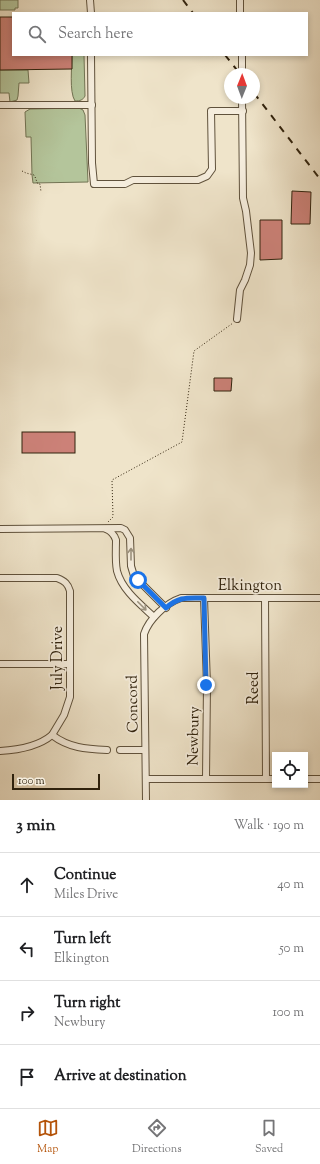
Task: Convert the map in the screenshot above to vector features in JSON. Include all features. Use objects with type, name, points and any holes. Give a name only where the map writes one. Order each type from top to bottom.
[{"type":"street","points":[[90,0],[90,12]]},
{"type":"street","points":[[240,0],[240,12]]},
{"type":"street","points":[[91,56],[92,163],[94,184],[125,184],[134,180],[198,180],[207,176],[212,169],[212,111],[243,111]]},
{"type":"street","points":[[242,56],[242,68]]},
{"type":"street","points":[[237,319],[240,290],[250,265],[246,211],[243,198],[242,104]]},
{"type":"street","points":[[0,105],[92,105]]},
{"type":"street","points":[[0,528],[121,528],[128,534],[130,542],[131,566],[134,576],[166,608]]},
{"type":"street","points":[[102,528],[112,532],[115,536],[116,566],[120,579],[128,591],[154,617]]},
{"type":"street","name":"July Drive","points":[[0,578],[57,578],[68,584],[70,592],[70,688],[64,715],[52,735]]},
{"type":"street","name":"Elkington","points":[[160,612],[172,602],[181,598],[320,598]]},
{"type":"street","name":"Newbury","points":[[204,598],[206,778]]},
{"type":"street","name":"Reed","points":[[265,598],[266,778]]},
{"type":"street","name":"Concord","points":[[146,800],[144,634],[149,623],[160,612]]},
{"type":"street","points":[[0,664],[70,664]]},
{"type":"street","points":[[0,751],[38,744],[52,735],[61,742],[69,745],[90,749],[107,750]]},
{"type":"street","points":[[120,750],[145,750]]},
{"type":"street","points":[[146,779],[272,779]]},
{"type":"street","points":[[308,779],[320,779]]},
{"type":"path","points":[[22,171],[36,177],[38,184],[40,184],[41,192]]},
{"type":"path","points":[[102,528],[113,517],[112,480],[182,442],[194,351],[237,319]]},
{"type":"green space","points":[[0,0],[18,0],[18,8],[15,8],[15,10],[0,10]]},
{"type":"green space","points":[[72,56],[84,56],[85,96],[78,101],[75,101],[73,97],[71,79]]},
{"type":"green space","points":[[0,70],[28,70],[29,83],[19,83],[17,100],[10,102],[9,93],[0,93]]},
{"type":"green space","points":[[79,108],[83,110],[85,115],[88,182],[33,183],[31,137],[26,137],[25,112],[30,109]]},
{"type":"building","points":[[0,17],[12,17],[12,56],[72,56],[72,69],[0,70]]},
{"type":"building","points":[[292,191],[311,192],[310,224],[291,224]]},
{"type":"building","points":[[260,220],[282,220],[282,259],[260,260]]},
{"type":"building","points":[[214,378],[232,378],[231,391],[214,391]]},
{"type":"building","points":[[22,432],[75,432],[75,453],[22,453]]},
{"type":"railway","points":[[183,0],[192,12]]},
{"type":"railway","points":[[226,56],[235,68]]},
{"type":"railway","points":[[260,101],[320,179]]},
{"type":"route","points":[[138,580],[166,608],[172,602],[181,598],[204,598],[206,685]]}]
